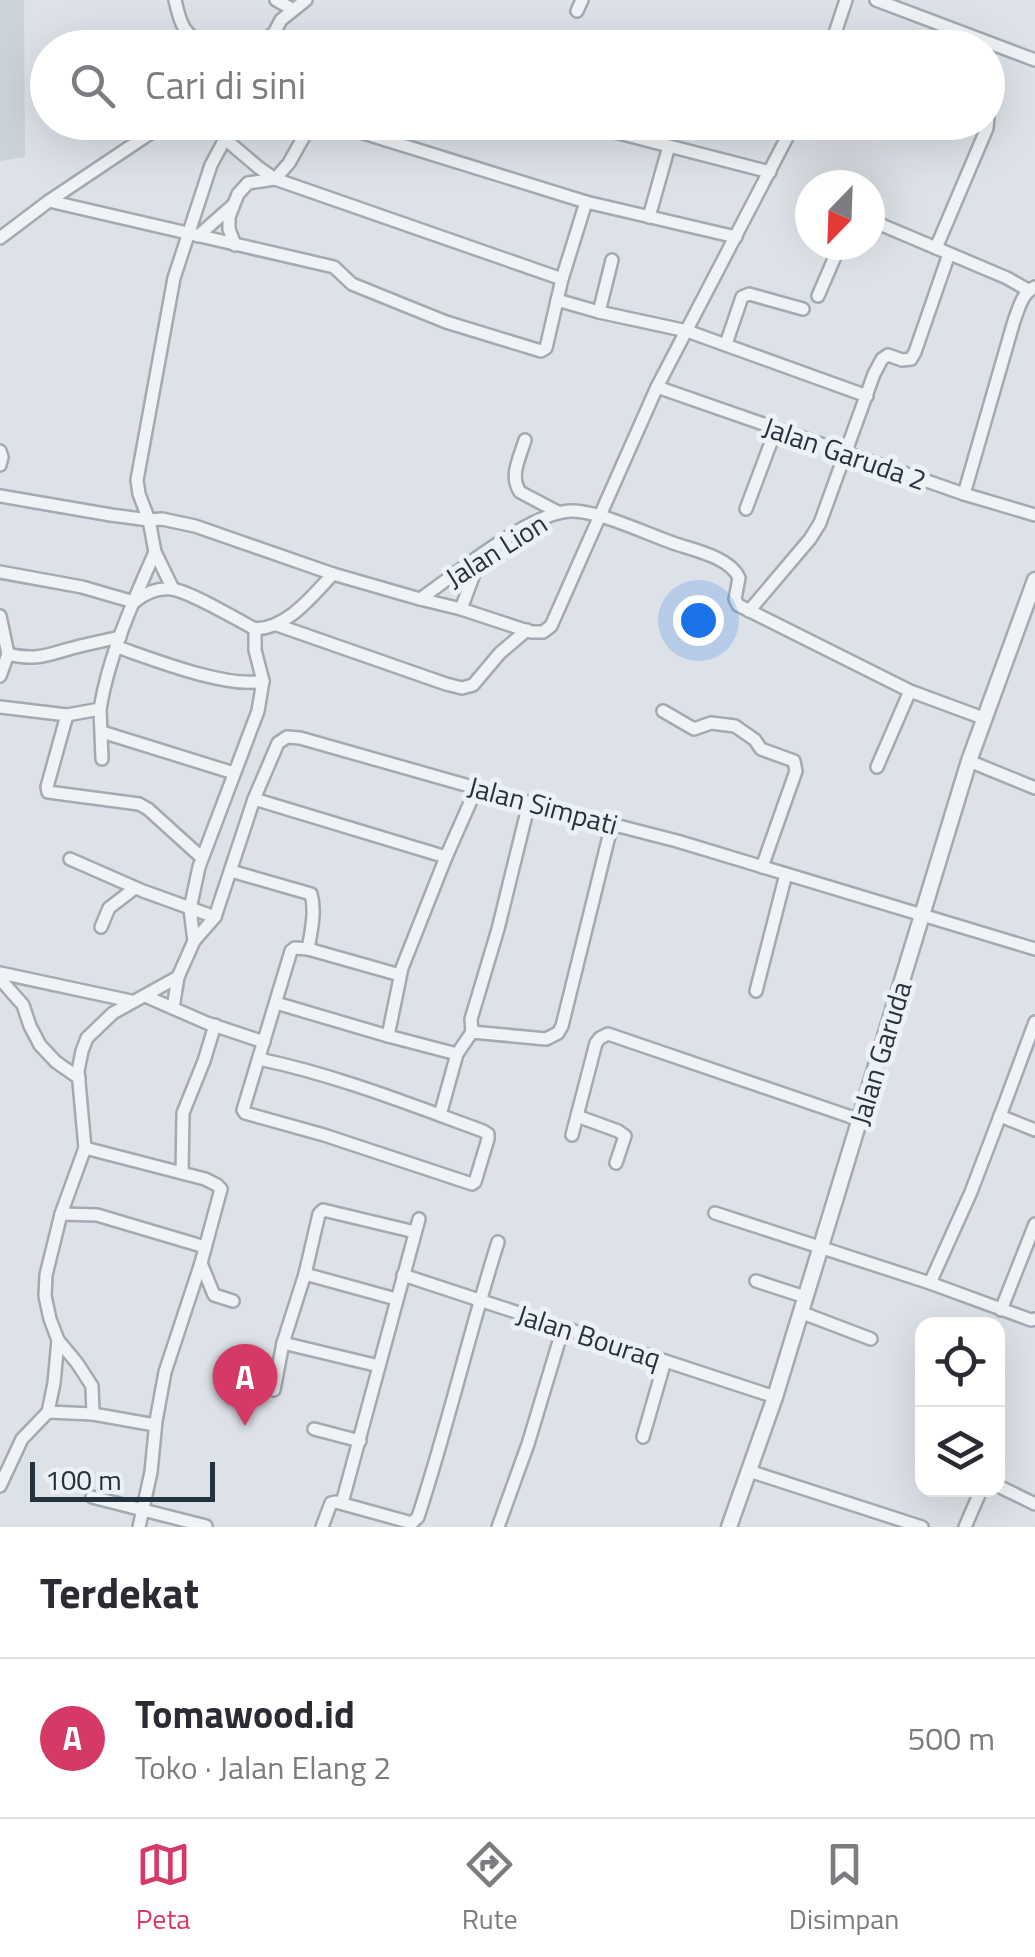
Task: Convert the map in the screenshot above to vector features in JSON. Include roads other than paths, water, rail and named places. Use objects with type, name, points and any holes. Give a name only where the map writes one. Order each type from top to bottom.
[{"type":"street","points":[[175,0],[183,30]]},
{"type":"street","points":[[276,0],[292,10]]},
{"type":"street","points":[[275,30],[281,20],[306,0]]},
{"type":"street","points":[[836,30],[846,0]]},
{"type":"street","points":[[876,0],[956,30]]},
{"type":"street","points":[[1005,49],[1035,60]]},
{"type":"street","points":[[0,238],[140,140]]},
{"type":"street","points":[[172,590],[155,552],[138,486],[140,460],[174,278],[193,235],[211,165],[224,140]]},
{"type":"street","points":[[225,140],[276,178],[562,279]]},
{"type":"street","points":[[235,245],[229,230],[238,194],[248,183],[276,178],[302,140]]},
{"type":"street","points":[[386,140],[586,202],[736,237]]},
{"type":"street","points":[[646,140],[770,172]]},
{"type":"street","points":[[420,599],[527,630],[543,632],[551,626],[657,387],[786,140]]},
{"type":"street","points":[[936,248],[982,140]]},
{"type":"street","points":[[649,217],[669,146]]},
{"type":"street","points":[[49,201],[334,267],[352,284],[446,322],[542,351],[586,202]]},
{"type":"street","points":[[193,235],[233,204]]},
{"type":"street","points":[[885,226],[1032,288],[1014,321],[964,494]]},
{"type":"street","points":[[949,254],[911,359],[888,356],[874,374],[820,523],[749,611],[910,691],[983,718]]},
{"type":"street","points":[[599,312],[612,260]]},
{"type":"street","points":[[818,296],[834,260]]},
{"type":"street","points":[[726,344],[742,298],[749,294],[804,309]]},
{"type":"street","points":[[557,300],[688,331],[867,396]]},
{"type":"street","name":"Jalan Garuda 2","points":[[657,387],[1035,515]]},
{"type":"street","points":[[746,509],[776,429]]},
{"type":"street","points":[[525,440],[514,475],[516,487],[558,512]]},
{"type":"street","points":[[0,450],[0,465]]},
{"type":"street","name":"Jalan Lion","points":[[0,496],[195,526],[333,574],[420,599],[526,526],[573,510],[706,554],[732,567],[738,578],[736,602],[749,611]]},
{"type":"street","points":[[102,759],[103,693],[118,642],[155,552]]},
{"type":"street","points":[[460,609],[480,557]]},
{"type":"street","points":[[134,602],[156,590],[172,590],[256,629],[269,628],[333,574]]},
{"type":"street","points":[[0,579],[82,587],[134,602]]},
{"type":"street","name":"Jalan Garuda","points":[[729,1527],[775,1398],[969,761],[1035,580]]},
{"type":"street","points":[[0,616],[8,654],[0,676]]},
{"type":"street","points":[[277,625],[462,688],[473,685],[500,653],[527,630]]},
{"type":"street","points":[[194,942],[190,908],[202,857],[258,711],[263,681],[255,650],[256,629]]},
{"type":"street","points":[[8,654],[45,658],[76,647],[118,642],[152,659],[235,682],[263,681]]},
{"type":"street","points":[[877,767],[910,691]]},
{"type":"street","points":[[0,706],[68,716],[100,709]]},
{"type":"street","points":[[663,711],[694,729],[712,723],[735,726],[756,740],[761,749],[794,762],[796,766],[762,867]]},
{"type":"street","points":[[68,716],[46,787],[48,792],[138,804],[202,857]]},
{"type":"street","points":[[102,732],[234,772]]},
{"type":"street","name":"Jalan Simpati","points":[[178,977],[194,942],[215,917],[254,799],[278,743],[288,738],[300,738],[612,824],[1035,950]]},
{"type":"street","points":[[969,761],[1035,788]]},
{"type":"street","points":[[388,1036],[400,975],[477,787]]},
{"type":"street","points":[[254,799],[446,857]]},
{"type":"street","points":[[440,1116],[458,1054],[472,1032],[472,1019],[529,803]]},
{"type":"street","points":[[472,1032],[546,1039],[558,1033],[612,824]]},
{"type":"street","points":[[70,859],[215,917]]},
{"type":"street","points":[[231,871],[313,896],[308,950]]},
{"type":"street","points":[[756,991],[786,874]]},
{"type":"street","points":[[101,927],[109,908],[136,888]]},
{"type":"street","points":[[259,1058],[351,1083],[488,1134],[472,1184],[243,1110],[291,950],[308,950],[400,975]]},
{"type":"street","points":[[0,976],[131,1002]]},
{"type":"street","points":[[0,976],[23,1005],[40,1044],[56,1062],[79,1078]]},
{"type":"street","points":[[93,1414],[92,1386],[58,1340],[45,1296],[46,1275],[61,1214],[85,1148],[79,1078],[82,1051],[88,1038],[113,1013],[178,977]]},
{"type":"street","points":[[174,1008],[178,977]]},
{"type":"street","points":[[145,996],[264,1042]]},
{"type":"street","points":[[276,1003],[458,1054]]},
{"type":"street","points":[[930,1283],[971,1192],[1035,1022]]},
{"type":"street","points":[[182,1173],[183,1114],[215,1025]]},
{"type":"street","points":[[572,1135],[596,1044],[608,1034],[860,1120]]},
{"type":"street","points":[[577,1116],[625,1136],[616,1163]]},
{"type":"street","points":[[1000,1116],[1035,1130]]},
{"type":"street","points":[[85,1148],[205,1179],[220,1187],[166,1372],[139,1527]]},
{"type":"street","points":[[274,1390],[319,1214],[323,1210],[417,1225],[342,1503]]},
{"type":"street","points":[[715,1213],[1035,1319]]},
{"type":"street","points":[[61,1214],[97,1215],[205,1248]]},
{"type":"street","points":[[1000,1310],[1035,1224]]},
{"type":"street","points":[[322,1527],[331,1503],[412,1524],[418,1517],[498,1242]]},
{"type":"street","points":[[200,1263],[214,1295],[234,1301]]},
{"type":"street","points":[[304,1274],[396,1299]]},
{"type":"street","name":"Jalan Bouraq","points":[[402,1275],[775,1398]]},
{"type":"street","points":[[756,1280],[804,1297]]},
{"type":"street","points":[[800,1312],[871,1339]]},
{"type":"street","points":[[498,1527],[563,1328]]},
{"type":"street","points":[[0,1486],[22,1439],[48,1412],[58,1340]]},
{"type":"street","points":[[284,1343],[379,1366]]},
{"type":"street","points":[[643,1437],[665,1362]]},
{"type":"street","points":[[48,1412],[93,1414],[155,1425]]},
{"type":"street","points":[[314,1428],[360,1441]]},
{"type":"street","points":[[749,1471],[922,1527]]},
{"type":"street","points":[[1005,1489],[1035,1502]]},
{"type":"street","points":[[92,1497],[206,1526]]},
{"type":"street","points":[[964,1527],[978,1497]]},
{"type":"place","name":"Tomawood.id","points":[[245,1426]]}]
